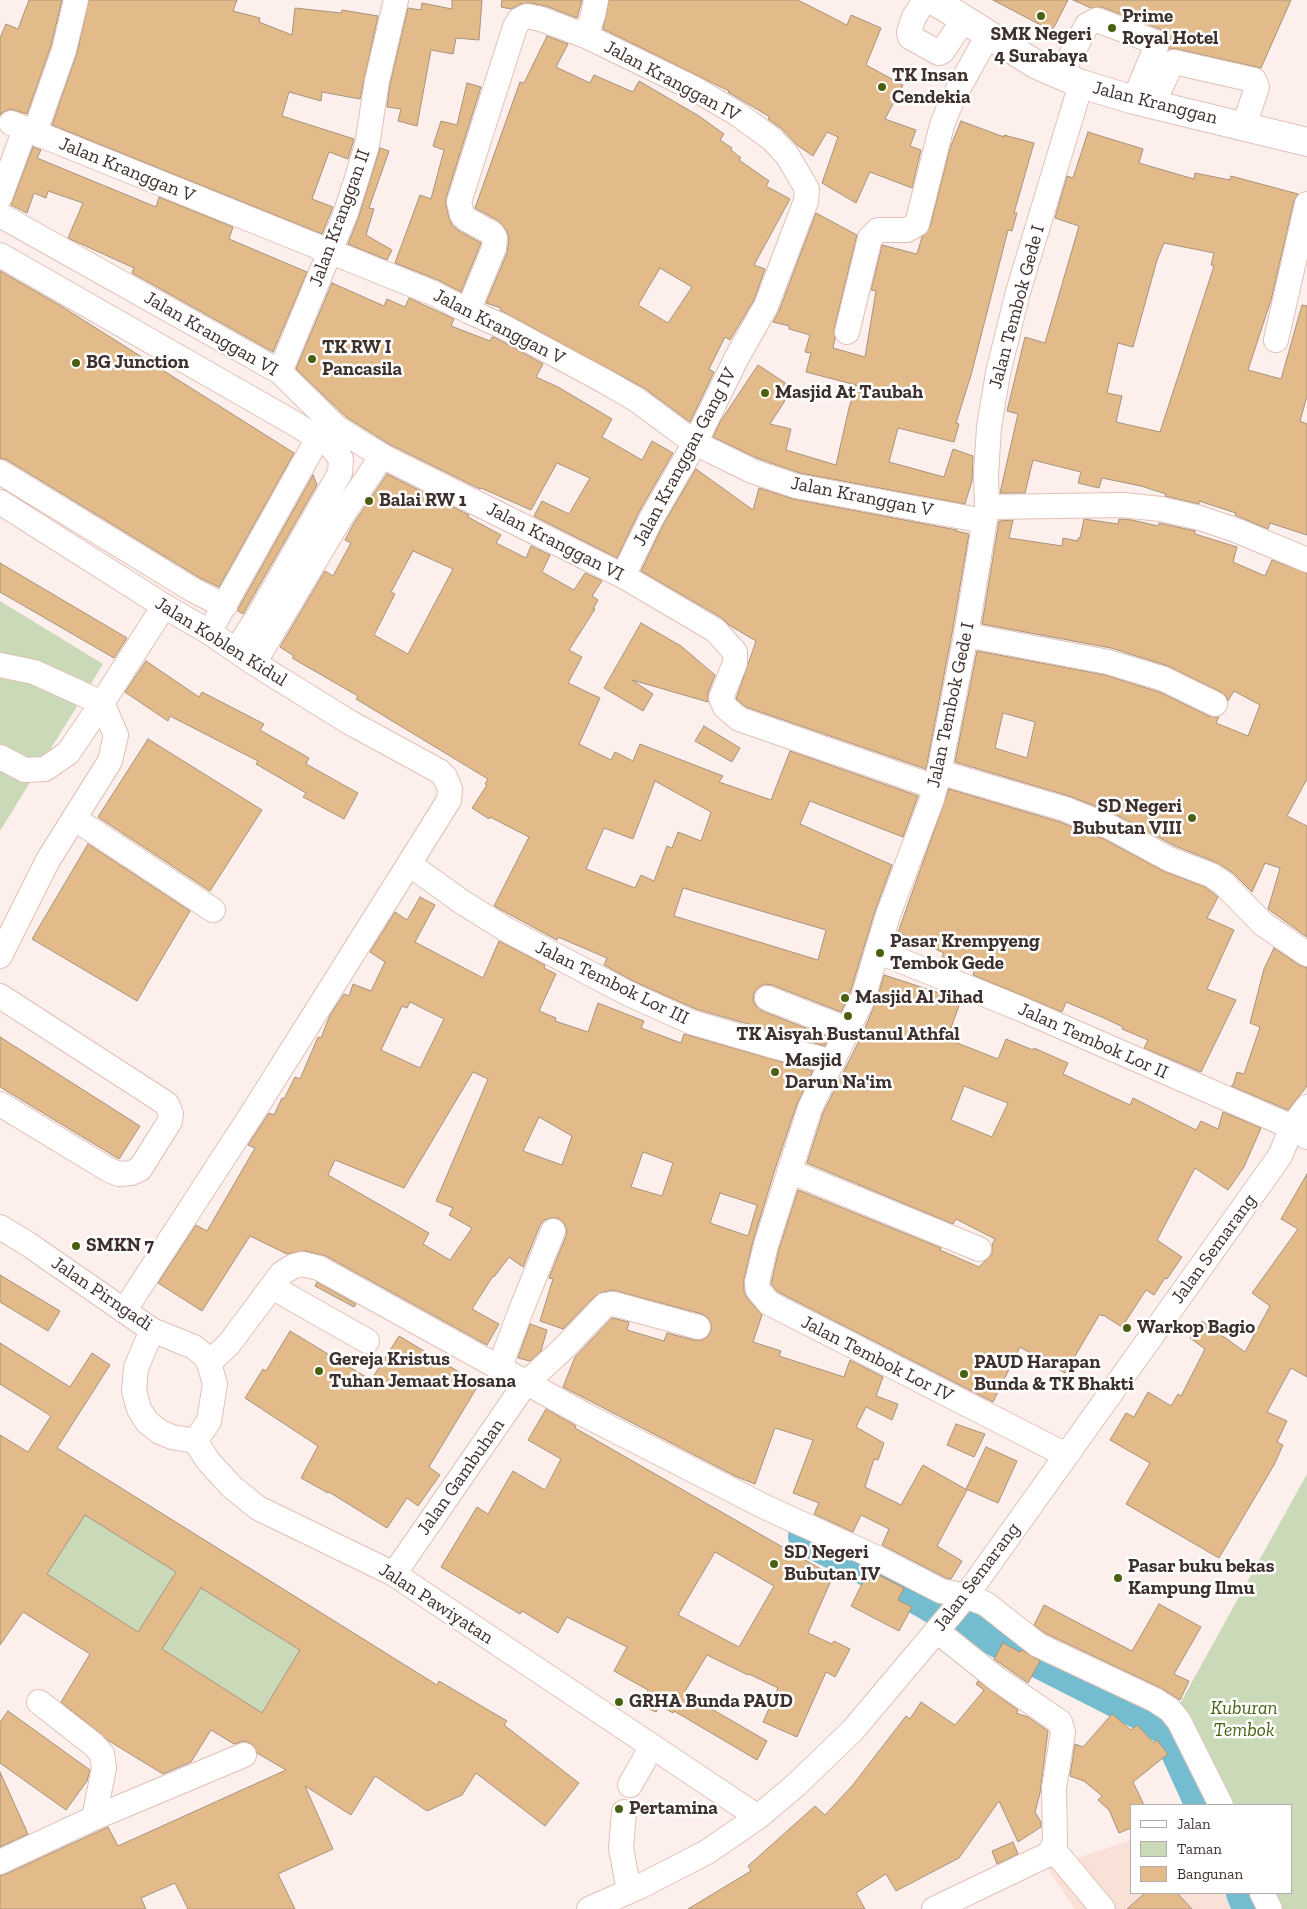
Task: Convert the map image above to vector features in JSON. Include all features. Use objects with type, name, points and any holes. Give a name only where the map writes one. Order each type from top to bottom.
[{"type":"main road","name":"Jalan Kranggan","points":[[933,0],[1037,65],[1071,80],[1144,102],[1307,142]]},
{"type":"street","points":[[0,197],[23,128],[64,50],[76,0]]},
{"type":"street","name":"Jalan Kranggan II","points":[[280,372],[345,215],[367,145],[377,81],[396,0]]},
{"type":"street","name":"Jalan Kranggan IV","points":[[586,36],[596,0]]},
{"type":"street","points":[[924,0],[914,17],[909,32],[910,37],[939,54],[943,51],[963,20]]},
{"type":"street","name":"Jalan Kranggan IV","points":[[468,311],[494,248],[495,238],[492,233],[466,219],[462,215],[458,202],[516,27],[519,20],[527,16],[541,18],[586,36],[695,89],[736,113],[772,139],[787,155],[807,189],[806,201],[771,294],[762,315],[748,338]]},
{"type":"street","name":"Jalan Tembok Gede I","points":[[769,1303],[758,1290],[757,1282],[789,1171],[810,1108],[849,1030],[865,993],[888,915],[921,830],[937,779],[966,635],[986,514],[988,427],[998,373],[1071,80],[1087,24],[1097,20],[1155,42],[1156,47],[1144,102]]},
{"type":"street","points":[[847,332],[870,238],[878,230],[907,230],[917,224],[942,125],[952,100],[988,35]]},
{"type":"street","points":[[1144,102],[1174,62],[1254,80],[1257,87],[1244,126]]},
{"type":"street","name":"Jalan Kranggan V","points":[[23,128],[433,293],[502,326],[606,382],[637,400],[695,443],[752,471],[796,486],[986,514],[1123,505],[1161,509],[1200,518],[1238,531],[1307,560]]},
{"type":"street","points":[[1276,340],[1307,204]]},
{"type":"street","name":"Jalan Kranggan VI","points":[[0,215],[280,372],[337,428],[382,456],[623,576],[715,630],[735,652],[735,663],[721,698],[725,707],[739,719],[937,779]]},
{"type":"street","points":[[0,255],[318,438],[331,446],[341,458],[340,472],[259,614],[245,657]]},
{"type":"street","name":"Jalan Kranggan Gang IV","points":[[623,576],[651,519],[695,443],[748,338]]},
{"type":"street","points":[[209,632],[318,438]]},
{"type":"street","points":[[245,657],[382,456]]},
{"type":"street","points":[[0,472],[185,585],[225,606]]},
{"type":"street","name":"Jalan Koblen Kidul","points":[[0,502],[349,722],[439,771],[445,777],[450,789],[449,800],[410,864]]},
{"type":"street","points":[[0,757],[25,770],[45,769],[68,753],[102,704],[164,606]]},
{"type":"street","points":[[966,635],[1108,662],[1164,679],[1215,704]]},
{"type":"street","points":[[0,665],[34,672],[102,704],[116,735],[110,761],[48,860],[0,956]]},
{"type":"street","points":[[937,779],[1065,809],[1110,827],[1169,859],[1211,875],[1222,883],[1263,924],[1307,954]]},
{"type":"street","points":[[75,819],[213,910]]},
{"type":"street","points":[[124,1311],[410,864]]},
{"type":"street","name":"Jalan Tembok Lor III","points":[[410,864],[462,902],[506,930],[629,994],[691,1022],[833,1062]]},
{"type":"street","name":"Jalan Tembok Lor II","points":[[877,951],[1021,1009],[1302,1135]]},
{"type":"street","points":[[0,996],[166,1104],[170,1114],[170,1121],[140,1169],[131,1173],[119,1174],[109,1170],[0,1104]]},
{"type":"street","points":[[767,998],[849,1030]]},
{"type":"street","name":"Jalan Semarang","points":[[589,1909],[707,1852],[758,1816],[796,1785],[854,1730],[963,1599],[1280,1156],[1302,1135],[1307,1107]]},
{"type":"street","points":[[789,1171],[980,1249]]},
{"type":"street","name":"Jalan Pirngadi","points":[[0,1226],[152,1330],[194,1347],[210,1363]]},
{"type":"street","points":[[499,1369],[553,1231]]},
{"type":"street","points":[[152,1330],[136,1368],[134,1391],[139,1409],[147,1422],[160,1432],[172,1437],[195,1441],[209,1421],[213,1402],[215,1384],[210,1363],[229,1344],[282,1273],[302,1264],[319,1268],[525,1384],[765,1507],[877,1558],[941,1591],[963,1599],[986,1604],[1038,1645],[1154,1700],[1170,1710],[1184,1729],[1221,1804]]},
{"type":"street","points":[[272,1287],[367,1341]]},
{"type":"street","name":"Jalan Tembok Lor IV","points":[[769,1303],[1066,1455]]},
{"type":"street","name":"Jalan Gambuhan","points":[[394,1574],[525,1384],[604,1306],[614,1304],[698,1327]]},
{"type":"street","name":"Jalan Pawiyatan","points":[[195,1441],[209,1462],[232,1486],[258,1508],[394,1574],[758,1816]]},
{"type":"street","points":[[934,1909],[1005,1874],[1043,1858],[1053,1849],[1055,1843],[1054,1788],[1063,1732],[1060,1722],[998,1679],[940,1628]]},
{"type":"street","points":[[39,1702],[94,1745],[102,1754],[104,1768],[94,1818]]},
{"type":"street","points":[[630,1785],[652,1746]]},
{"type":"street","points":[[0,1862],[94,1818],[244,1756]]},
{"type":"street","points":[[624,1812],[621,1848],[629,1891]]},
{"type":"street","points":[[1053,1849],[1103,1909]]},
{"type":"street","points":[[1262,1894],[1270,1909]]},
{"type":"shaded area","points":[[1130,1840],[1130,1894],[1237,1894],[1244,1909],[1075,1909],[1047,1868]]},
{"type":"green space","points":[[0,601],[103,664],[0,831]]},
{"type":"green space","name":"Kuburan Tembok","points":[[1307,1474],[1307,1909],[1259,1909],[1252,1894],[1292,1894],[1292,1804],[1212,1804],[1172,1718]]},
{"type":"green space","points":[[85,1515],[176,1572],[138,1632],[47,1574]]},
{"type":"green space","points":[[201,1588],[300,1650],[262,1713],[162,1649]]},
{"type":"building","points":[[29,0],[62,0],[51,46],[27,114],[10,109],[0,115],[0,38],[6,24],[18,29]]},
{"type":"building","points":[[89,0],[237,0],[233,11],[260,18],[259,22],[292,35],[295,8],[341,13],[342,10],[378,16],[360,99],[322,92],[321,101],[289,92],[282,116],[354,139],[348,159],[329,152],[312,199],[333,207],[322,234],[52,125],[77,53]]},
{"type":"building","points":[[452,0],[482,0],[479,40],[456,38],[453,54],[431,50],[417,126],[398,121],[401,109],[387,107],[390,84],[408,8],[421,10],[422,3],[452,9]]},
{"type":"building","points":[[502,0],[582,0],[577,18],[546,6],[530,3],[521,4],[511,9],[501,7]]},
{"type":"building","points":[[609,0],[798,0],[847,25],[851,15],[881,28],[866,65],[903,85],[885,119],[916,130],[910,146],[921,150],[912,188],[870,172],[856,203],[822,183],[838,137],[827,132],[813,156],[797,145],[782,129],[768,119],[770,117],[729,91],[603,29]]},
{"type":"building","name":"SMK Negeri 4 Surabaya","points":[[993,0],[1068,0],[1052,31]]},
{"type":"building","points":[[1073,0],[1291,0],[1261,68],[1177,49],[1169,49],[1168,39],[1160,29],[1102,7],[1091,8]]},
{"type":"building","points":[[547,36],[568,44],[556,67],[590,83],[594,75],[633,92],[639,81],[699,116],[724,134],[720,140],[732,148],[731,150],[741,158],[739,160],[769,181],[766,186],[790,199],[754,265],[765,269],[754,300],[730,340],[725,337],[709,369],[714,372],[690,422],[644,388],[500,310],[501,308],[486,303],[507,253],[509,239],[507,231],[499,221],[475,208],[520,82],[524,83]],"holes":[[[660,268],[692,287],[668,323],[638,305]]]},
{"type":"building","points":[[467,83],[481,87],[446,198],[446,205],[452,225],[481,243],[461,292],[438,280],[395,263],[420,195],[431,199],[444,150],[433,146],[441,121],[457,125]]},
{"type":"building","points":[[961,121],[1004,137],[1004,135],[1034,143],[1014,213],[1017,213],[1012,231],[1008,230],[971,375],[956,423],[959,424],[954,442],[898,428],[889,462],[944,477],[953,449],[973,456],[972,481],[965,504],[800,473],[757,458],[713,437],[720,422],[758,365],[793,388],[770,424],[791,429],[786,450],[836,465],[856,385],[806,372],[811,353],[805,352],[810,335],[789,329],[789,326],[773,322],[779,311],[816,213],[857,235],[834,329],[833,348],[865,357],[876,291],[871,290],[882,245],[917,254],[922,237],[930,227],[950,148]]},
{"type":"building","points":[[1088,132],[1143,149],[1139,163],[1194,179],[1195,173],[1230,180],[1231,176],[1298,194],[1294,201],[1271,300],[1248,370],[1281,379],[1302,305],[1307,306],[1307,396],[1300,421],[1307,424],[1307,535],[1270,523],[1268,529],[1235,515],[1236,513],[1199,501],[1199,504],[1165,496],[1166,494],[1141,486],[1102,478],[1099,488],[1078,483],[1081,472],[1033,460],[1025,493],[1000,493],[1018,414],[1007,411],[1025,337],[1045,343],[1079,226],[1055,218],[1067,176],[1073,178]],"holes":[[[1164,243],[1214,253],[1211,265],[1214,266],[1160,432],[1116,422],[1122,396],[1107,393],[1118,343],[1133,347],[1157,260]]]},
{"type":"building","points":[[33,147],[41,150],[37,158],[156,207],[159,197],[233,227],[229,239],[307,272],[273,352],[132,273],[134,268],[68,238],[83,203],[48,191],[46,198],[34,193],[27,213],[11,205]]},
{"type":"building","points":[[380,148],[389,151],[369,208],[374,209],[366,235],[392,250],[387,260],[348,244],[358,219]]},
{"type":"building","name":"BG Junction","points":[[0,271],[61,306],[294,453],[219,587],[200,578],[7,460],[0,458]]},
{"type":"building","points":[[332,283],[384,306],[387,299],[405,307],[409,298],[454,319],[451,326],[490,341],[492,337],[496,338],[543,364],[536,377],[558,387],[612,419],[602,437],[642,460],[652,441],[673,453],[639,512],[617,558],[534,516],[542,501],[569,514],[590,478],[557,463],[531,510],[480,489],[389,444],[346,417],[296,369]]},
{"type":"building","points":[[696,469],[753,510],[759,488],[793,499],[957,530],[969,534],[926,769],[746,707],[736,699],[756,641],[729,625],[722,618],[641,571],[663,525]]},
{"type":"building","points":[[387,474],[469,515],[468,517],[501,535],[496,543],[526,558],[531,546],[550,555],[542,572],[574,590],[585,573],[602,581],[592,596],[598,600],[593,609],[595,609],[569,650],[582,657],[568,683],[600,698],[579,744],[611,760],[615,752],[633,761],[640,744],[723,776],[719,782],[771,800],[790,751],[918,796],[903,837],[810,801],[800,824],[892,865],[875,911],[850,993],[841,1012],[772,985],[765,984],[754,993],[753,1000],[762,1011],[829,1037],[825,1046],[696,1009],[635,982],[604,965],[607,958],[558,937],[557,940],[494,906],[529,837],[490,817],[489,819],[472,808],[487,785],[485,784],[488,779],[356,699],[358,696],[292,658],[294,656],[280,647],[325,571],[333,576],[351,543],[345,540],[354,523]],"holes":[[[413,551],[453,569],[408,654],[374,635],[395,594],[391,592]],[[655,781],[711,812],[701,841],[678,832],[672,848],[667,846],[654,881],[641,875],[635,888],[586,869],[604,828],[633,839]],[[683,888],[826,930],[818,960],[674,916]]]},
{"type":"building","points":[[313,475],[317,485],[243,614],[238,609]]},
{"type":"building","points":[[1084,519],[1118,524],[1119,519],[1158,526],[1159,523],[1195,531],[1195,534],[1237,547],[1233,562],[1265,576],[1272,560],[1307,573],[1307,779],[1287,816],[1307,826],[1307,937],[1268,909],[1280,868],[1265,863],[1252,892],[1233,873],[1218,863],[1175,846],[1115,814],[1069,796],[955,762],[977,651],[1105,675],[1159,692],[1209,716],[1219,717],[1216,723],[1248,736],[1260,705],[1234,691],[1228,701],[1221,692],[1168,666],[1111,648],[982,624],[999,521],[1013,520],[1009,538],[1062,546],[1063,538],[1078,541],[1078,538],[1080,538]],"holes":[[[1003,713],[1035,722],[1027,758],[995,748]]]},
{"type":"building","points":[[0,563],[127,638],[114,658],[0,592]]},
{"type":"building","points":[[641,623],[681,646],[715,675],[708,693],[708,702],[632,680],[653,694],[643,711],[604,688]]},
{"type":"building","points":[[146,661],[199,697],[202,692],[264,724],[260,730],[309,758],[306,764],[358,793],[344,819],[303,797],[306,793],[256,764],[258,761],[170,716],[168,721],[125,692]]},
{"type":"building","points":[[704,726],[740,748],[732,762],[695,741]]},
{"type":"building","points":[[148,739],[262,810],[210,891],[98,817]]},
{"type":"building","points":[[949,789],[1060,822],[1104,839],[1163,871],[1205,887],[1218,897],[1207,918],[1234,930],[1207,989],[1236,1000],[1201,1072],[1144,1048],[1148,1040],[1122,1029],[1123,1027],[1104,1018],[1066,1002],[1062,1012],[973,975],[974,972],[942,957],[944,953],[902,934],[900,940],[896,938]]},
{"type":"building","points":[[88,844],[190,911],[137,1001],[32,939]]},
{"type":"building","points":[[420,897],[435,905],[415,942],[483,978],[499,941],[545,965],[544,968],[556,974],[539,1011],[556,1018],[555,1021],[588,1032],[598,1003],[644,1021],[641,1028],[681,1043],[684,1034],[813,1071],[797,1104],[776,1166],[753,1241],[744,1279],[744,1292],[747,1298],[762,1315],[753,1342],[781,1351],[779,1356],[844,1377],[850,1360],[883,1377],[876,1396],[898,1404],[892,1420],[866,1407],[856,1427],[884,1443],[878,1460],[874,1459],[865,1487],[901,1505],[923,1465],[967,1490],[937,1546],[962,1561],[951,1579],[882,1545],[889,1529],[861,1515],[853,1532],[814,1514],[819,1503],[793,1493],[813,1440],[775,1428],[755,1484],[735,1476],[563,1387],[575,1357],[612,1318],[629,1322],[627,1330],[664,1341],[667,1333],[694,1340],[702,1340],[711,1331],[711,1324],[708,1318],[702,1314],[613,1290],[595,1296],[563,1329],[540,1321],[553,1279],[549,1278],[566,1236],[567,1230],[564,1223],[558,1218],[544,1220],[540,1225],[523,1267],[509,1257],[493,1276],[472,1309],[499,1324],[487,1345],[326,1256],[305,1251],[287,1254],[250,1236],[202,1311],[158,1283],[196,1225],[207,1231],[255,1148],[248,1145],[269,1113],[274,1115],[295,1077],[300,1079],[318,1037],[321,1038],[330,1015],[344,994],[349,996],[353,984],[371,991],[385,962],[370,952],[395,912],[407,920]],"holes":[[[410,1002],[444,1019],[420,1068],[381,1050],[402,1006],[407,1008]],[[473,1072],[488,1079],[436,1201],[453,1208],[449,1215],[472,1228],[450,1260],[423,1244],[429,1233],[328,1175],[335,1160],[404,1188]],[[539,1117],[572,1136],[562,1165],[523,1151]],[[643,1152],[673,1163],[662,1196],[631,1187]],[[720,1193],[757,1205],[748,1236],[710,1223]]]},
{"type":"building","points":[[1274,948],[1299,965],[1307,968],[1307,1086],[1288,1110],[1231,1086],[1237,1072],[1244,1074],[1260,1027],[1250,1023],[1264,969]]},
{"type":"building","points":[[884,975],[961,1000],[947,1039],[998,1059],[1006,1039],[1033,1050],[1034,1048],[1068,1063],[1063,1074],[1130,1105],[1133,1098],[1196,1130],[1201,1121],[1218,1129],[1223,1112],[1261,1128],[1244,1167],[1228,1190],[1195,1168],[1157,1240],[1182,1257],[1154,1295],[1146,1290],[1122,1327],[1100,1314],[1065,1373],[1020,1347],[993,1402],[778,1292],[771,1284],[779,1249],[798,1190],[941,1248],[940,1250],[979,1267],[992,1254],[992,1245],[995,1239],[956,1219],[953,1224],[807,1163],[823,1113],[862,1035],[876,1002]],"holes":[[[964,1086],[1008,1103],[992,1137],[951,1120]]]},
{"type":"building","points":[[0,1037],[140,1126],[119,1159],[0,1087]]},
{"type":"building","points":[[1307,1174],[1307,1377],[1291,1368],[1267,1412],[1287,1421],[1277,1442],[1283,1445],[1274,1465],[1219,1558],[1126,1504],[1150,1463],[1110,1440],[1126,1413],[1134,1417],[1148,1392],[1171,1406],[1178,1394],[1181,1396],[1205,1349],[1190,1338],[1202,1321],[1245,1352],[1270,1306],[1252,1293],[1298,1229],[1281,1219]]},
{"type":"building","points":[[0,1275],[60,1311],[48,1331],[0,1302]]},
{"type":"building","points":[[317,1282],[356,1304],[354,1307],[315,1286]]},
{"type":"building","points":[[530,1324],[547,1330],[541,1351],[530,1361],[518,1358]]},
{"type":"building","points":[[290,1331],[371,1380],[399,1336],[479,1384],[429,1467],[440,1475],[418,1506],[407,1498],[387,1528],[329,1492],[301,1478],[318,1446],[245,1398],[263,1369],[266,1371]]},
{"type":"building","points":[[0,1343],[70,1387],[92,1353],[110,1365],[57,1448],[437,1685],[439,1681],[507,1721],[504,1725],[579,1783],[545,1826],[476,1773],[462,1795],[427,1811],[375,1776],[351,1815],[305,1786],[333,1849],[278,1874],[295,1909],[188,1909],[175,1883],[141,1898],[146,1909],[0,1909],[0,1876],[108,1827],[118,1846],[286,1770],[257,1753],[252,1744],[245,1741],[234,1744],[211,1730],[191,1762],[163,1774],[109,1741],[61,1702],[90,1654],[23,1612],[0,1645],[0,1435],[28,1452],[51,1416],[0,1384]],"holes":[[[85,1515],[176,1572],[138,1632],[47,1574]],[[201,1588],[300,1650],[262,1713],[162,1649]]]},
{"type":"building","points":[[546,1409],[576,1426],[575,1428],[833,1576],[808,1633],[832,1644],[834,1641],[850,1649],[835,1677],[826,1672],[797,1737],[763,1722],[778,1688],[707,1655],[684,1693],[767,1741],[757,1760],[674,1711],[673,1713],[659,1705],[656,1712],[642,1706],[648,1690],[614,1671],[627,1647],[567,1617],[558,1633],[522,1611],[520,1614],[441,1567],[477,1507],[488,1514],[513,1471],[545,1490],[561,1459],[528,1440]],"holes":[[[715,1552],[774,1586],[739,1647],[678,1615]]]},
{"type":"building","points":[[956,1424],[985,1434],[974,1457],[947,1445]]},
{"type":"building","points":[[986,1447],[1017,1461],[998,1503],[966,1489]]},
{"type":"building","points":[[869,1570],[904,1588],[898,1600],[912,1607],[899,1631],[851,1606]]},
{"type":"building","points":[[1159,1604],[1201,1627],[1174,1674],[1189,1681],[1180,1700],[1161,1688],[1045,1633],[1034,1625],[1044,1605],[1132,1651]]},
{"type":"building","points":[[1003,1643],[1020,1652],[1022,1650],[1040,1661],[1028,1683],[994,1659]]},
{"type":"building","points":[[978,1681],[1018,1710],[1016,1713],[1028,1717],[1048,1731],[1040,1793],[1035,1812],[1041,1822],[1041,1827],[1018,1842],[999,1801],[959,1858],[896,1891],[886,1874],[856,1893],[865,1909],[688,1909],[751,1871],[748,1866],[815,1806],[825,1815],[852,1786],[906,1716],[910,1719],[921,1702],[955,1725],[984,1690],[976,1684]]},
{"type":"building","points":[[8,1711],[90,1770],[87,1781],[66,1810],[0,1763],[0,1722]]},
{"type":"building","points":[[1112,1714],[1131,1730],[1137,1725],[1154,1743],[1157,1740],[1168,1754],[1133,1782],[1144,1804],[1130,1804],[1130,1828],[1119,1833],[1109,1810],[1098,1800],[1102,1796],[1084,1781],[1070,1776],[1075,1744],[1083,1747]]},
{"type":"building","points":[[0,1772],[28,1834],[0,1847]]},
{"type":"building","points":[[1013,1842],[1018,1854],[997,1864],[992,1851]]},
{"type":"building","points":[[1144,1894],[1178,1894],[1192,1909],[1127,1909]]},
{"type":"waterway","points":[[807,1537],[885,1576],[948,1613],[1149,1715],[1169,1728],[1204,1804]]},
{"type":"waterway","points":[[1245,1894],[1252,1909]]},
{"type":"place","name":"SMK Negeri 4 Surabaya","points":[[1041,16]]},
{"type":"place","name":"Prime Royal Hotel","points":[[1112,28]]},
{"type":"place","name":"TK Insan Cendekia","points":[[882,87]]},
{"type":"place","name":"TK RW I Pancasila","points":[[312,359]]},
{"type":"place","name":"BG Junction","points":[[76,363]]},
{"type":"place","name":"Masjid At Taubah","points":[[765,393]]},
{"type":"place","name":"Balai RW 1","points":[[369,501]]},
{"type":"place","name":"SD Negeri Bubutan VIII","points":[[1192,818]]},
{"type":"place","name":"Pasar Krempyeng Tembok Gede","points":[[880,953]]},
{"type":"place","name":"Masjid Al Jihad","points":[[845,998]]},
{"type":"place","name":"TK Aisyah Bustanul Athfal","points":[[848,1016]]},
{"type":"place","name":"Masjid Darun Na'im","points":[[775,1072]]},
{"type":"place","name":"SMKN 7","points":[[76,1246]]},
{"type":"place","name":"Warkop Bagio","points":[[1127,1328]]},
{"type":"place","name":"Gereja Kristus Tuhan Jemaat Hosana","points":[[319,1371]]},
{"type":"place","name":"PAUD Harapan Bunda & TK Bhakti","points":[[964,1374]]},
{"type":"place","name":"SD Negeri Bubutan IV","points":[[774,1564]]},
{"type":"place","name":"Pasar buku bekas Kampung Ilmu","points":[[1118,1578]]},
{"type":"place","name":"GRHA Bunda PAUD","points":[[619,1702]]},
{"type":"place","name":"Pertamina","points":[[619,1809]]}]
